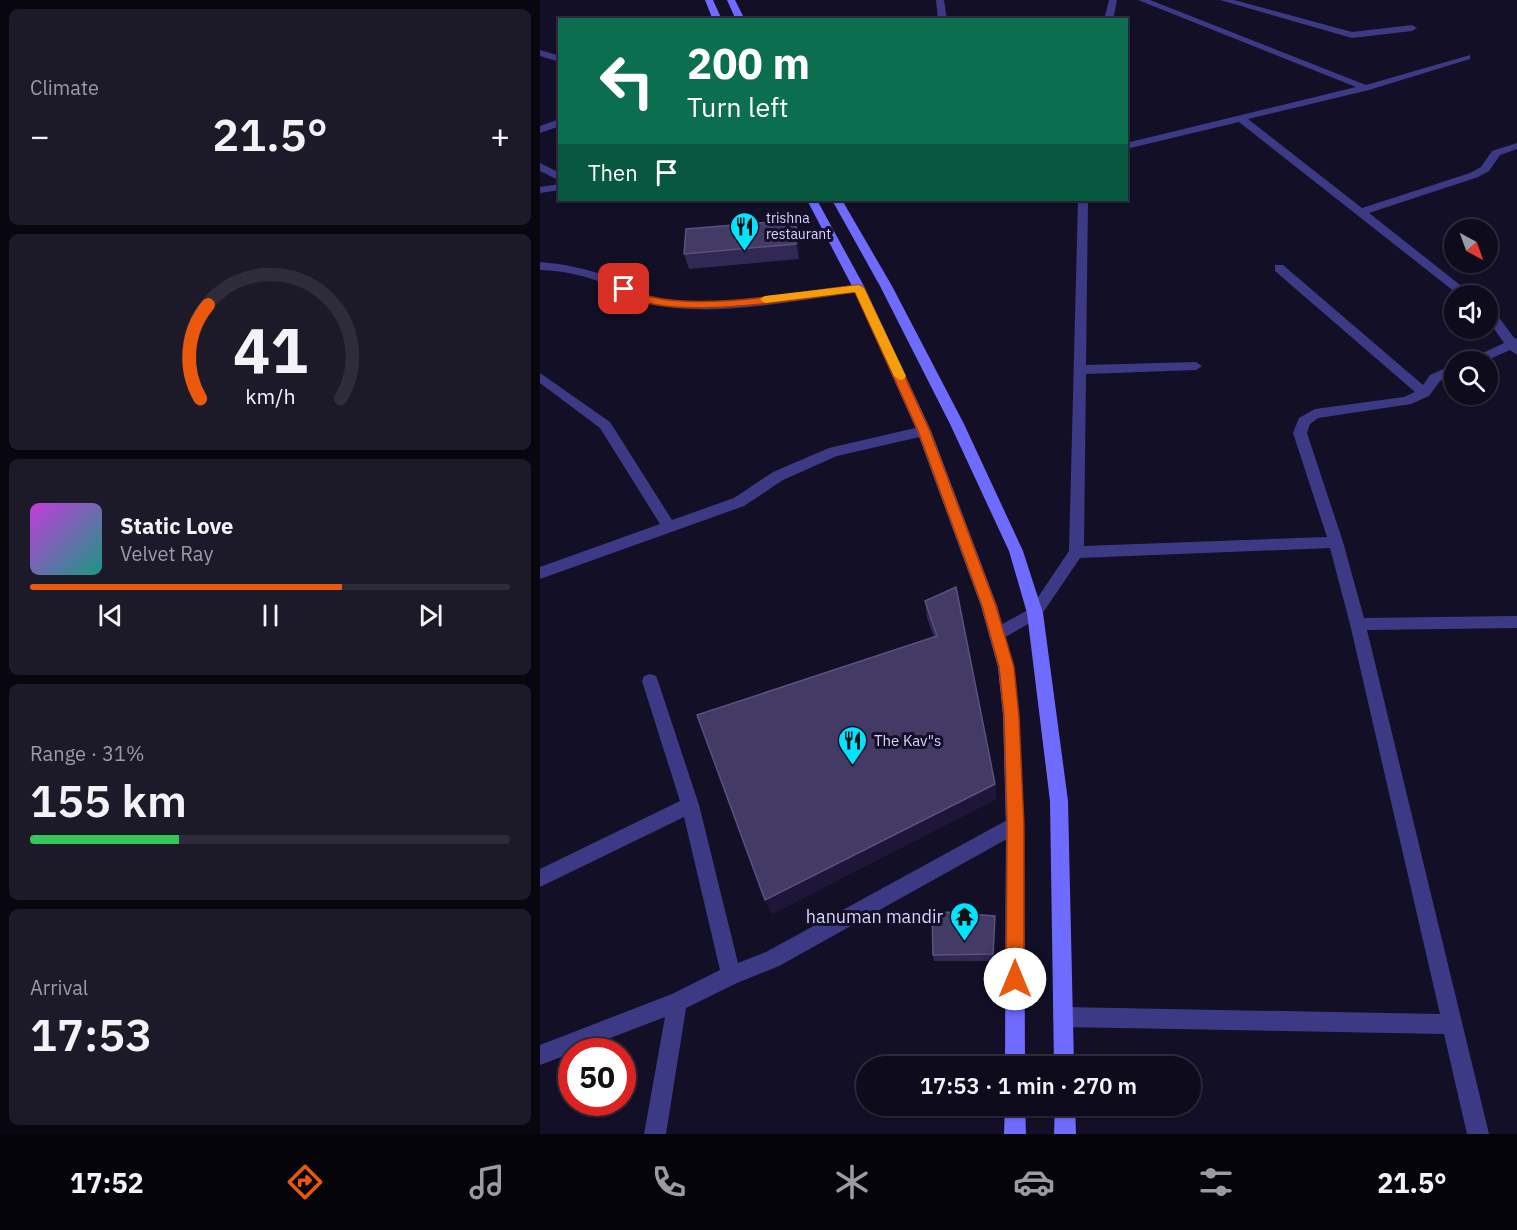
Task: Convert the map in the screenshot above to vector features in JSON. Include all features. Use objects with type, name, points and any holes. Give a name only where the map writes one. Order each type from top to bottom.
[{"type":"main road","points":[[709,0],[717,18]]},
{"type":"main road","points":[[731,0],[740,18]]},
{"type":"main road","points":[[813,201],[859,288],[924,431],[966,539],[1006,667],[1011,716],[1016,825],[1015,1056]]},
{"type":"main road","points":[[838,201],[886,286],[957,424],[1016,551],[1035,614],[1059,801],[1064,1056]]},
{"type":"main road","points":[[1015,1116],[1015,1134]]},
{"type":"main road","points":[[1065,1116],[1065,1134]]},
{"type":"street","points":[[940,0],[943,18]]},
{"type":"street","points":[[1108,18],[1113,0]]},
{"type":"street","points":[[1142,0],[1366,88]]},
{"type":"street","points":[[1224,0],[1352,35],[1412,28]]},
{"type":"street","points":[[540,53],[558,58]]},
{"type":"street","points":[[1128,146],[1366,88],[1467,57]]},
{"type":"street","points":[[1240,118],[1454,285]]},
{"type":"street","points":[[540,130],[558,123]]},
{"type":"street","points":[[1361,212],[1474,175],[1485,169],[1496,153],[1517,146]]},
{"type":"street","points":[[540,166],[558,177]]},
{"type":"street","points":[[540,190],[558,187]]},
{"type":"street","points":[[997,635],[1035,614],[1076,552],[1083,201]]},
{"type":"street","points":[[540,266],[566,267],[605,280],[643,298],[685,304],[733,303],[859,288]]},
{"type":"street","points":[[1280,268],[1424,393]]},
{"type":"street","points":[[1498,323],[1516,345],[1498,352]]},
{"type":"street","points":[[1080,370],[1196,366]]},
{"type":"street","points":[[1444,374],[1435,378],[1424,393],[1406,402],[1315,414],[1304,421],[1300,433],[1336,542],[1358,624],[1478,1134]]},
{"type":"street","points":[[540,377],[605,425],[669,527]]},
{"type":"street","points":[[540,573],[739,502],[778,476],[834,452],[924,431]]},
{"type":"street","points":[[1076,552],[1336,542]]},
{"type":"street","points":[[1358,624],[1517,622]]},
{"type":"street","points":[[650,681],[690,805],[731,975]]},
{"type":"street","points":[[540,878],[690,805]]},
{"type":"street","points":[[540,1055],[677,1002],[731,975],[772,959],[1016,825]]},
{"type":"street","points":[[655,1134],[677,1002]]},
{"type":"street","points":[[1063,1017],[1452,1024]]},
{"type":"building","points":[[796,220],[796,244],[684,254],[686,229]]},
{"type":"building","name":"The Kav\"s","points":[[956,587],[995,784],[765,900],[697,715],[937,636],[925,601]]},
{"type":"building","name":"hanuman mandir","points":[[932,911],[995,916],[993,954],[933,955]]},
{"type":"slow traffic","points":[[765,299],[859,288],[900,376]]},
{"type":"place","name":"trishna restaurant","points":[[745,252]]},
{"type":"place","name":"The Kav\"s","points":[[853,766]]},
{"type":"place","name":"hanuman mandir","points":[[964,942]]},
{"type":"route","points":[[624,289],[643,298],[685,304],[733,303],[859,288],[924,431],[966,539],[989,606],[1006,667],[1011,716],[1016,825],[1015,979]]}]
